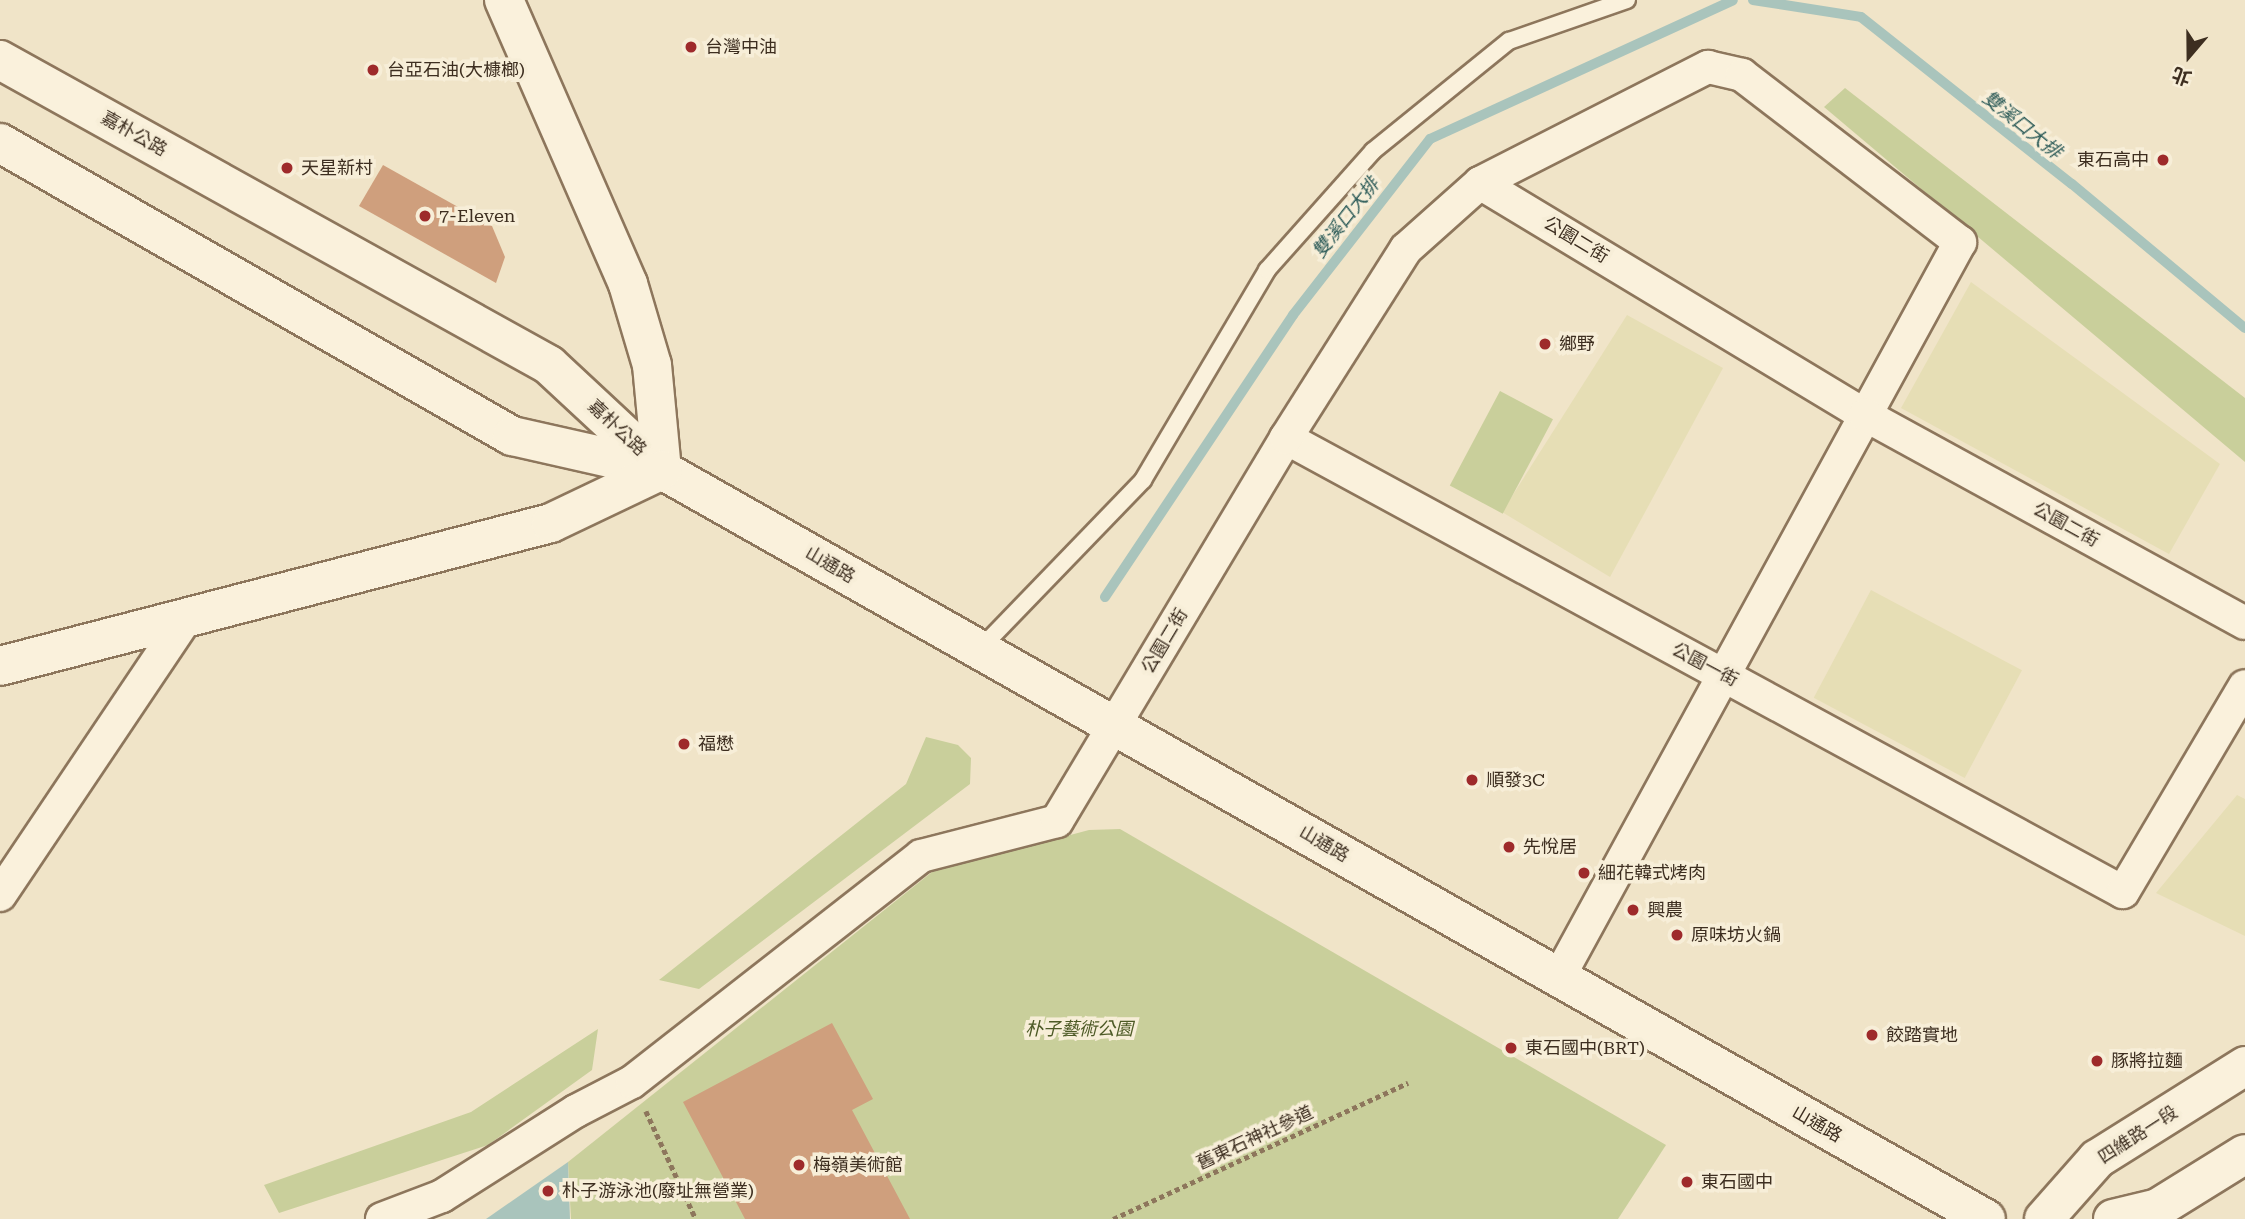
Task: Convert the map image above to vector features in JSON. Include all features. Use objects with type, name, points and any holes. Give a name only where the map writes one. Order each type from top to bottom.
[{"type":"main road","points":[[0,666],[551,523],[662,470],[652,365],[628,284],[504,0]]},
{"type":"main road","name":"嘉朴公路","points":[[0,60],[549,365],[662,470]]},
{"type":"main road","name":"嘉朴公路","points":[[0,143],[512,436],[662,470]]},
{"type":"main road","name":"山通路","points":[[662,470],[1986,1219]]},
{"type":"main road","name":"四維路一段","points":[[2044,1219],[2097,1159],[2245,1066]]},
{"type":"main road","points":[[2113,1219],[2158,1208],[2245,1154]]},
{"type":"street","points":[[1480,183],[1708,66],[1742,75],[1960,242],[1559,977]]},
{"type":"street","name":"公園二街","points":[[382,1219],[443,1196],[576,1111],[632,1082],[921,856],[1057,821],[1286,438],[1406,249],[1480,183],[1865,415],[2245,623]]},
{"type":"street","name":"公園一街","points":[[1286,438],[2123,892],[2245,686]]},
{"type":"street","points":[[0,895],[186,618]]},
{"type":"lane","points":[[979,650],[1143,480],[1267,270],[1373,151],[1510,41],[1627,0]]},
{"type":"path","points":[[632,1082],[696,1219]]},
{"type":"path","name":"舊東石神社參道","points":[[1113,1219],[1408,1083]]},
{"type":"shaded area","points":[[1971,282],[2220,464],[2169,554],[1901,408]]},
{"type":"shaded area","points":[[1627,315],[1723,368],[1610,577],[1502,512]]},
{"type":"shaded area","points":[[1871,590],[2022,670],[1965,778],[1814,698]]},
{"type":"shaded area","points":[[2237,795],[2245,799],[2245,936],[2156,893]]},
{"type":"green space","points":[[1845,88],[2245,398],[2245,462],[1824,107]]},
{"type":"green space","points":[[1500,391],[1553,419],[1503,514],[1450,485]]},
{"type":"green space","points":[[926,737],[958,745],[971,758],[970,784],[699,989],[659,980],[906,784]]},
{"type":"green space","name":"朴子藝術公園","points":[[1120,829],[1666,1145],[1618,1219],[571,1219],[568,1162],[932,872],[1089,830]]},
{"type":"green space","points":[[598,1029],[592,1070],[488,1145],[279,1213],[264,1185],[471,1112]]},
{"type":"water","name":"朴子游泳池(廢址無營業)","points":[[568,1162],[570,1219],[486,1219]]},
{"type":"building","name":"7-Eleven","points":[[383,165],[492,226],[505,257],[496,283],[359,206]]},
{"type":"building","name":"梅嶺美術館","points":[[832,1023],[873,1099],[852,1110],[910,1219],[745,1219],[683,1102]]},
{"type":"waterway","name":"雙溪口大排","points":[[1105,597],[1293,315],[1430,139],[1733,0]]},
{"type":"waterway","name":"雙溪口大排","points":[[1753,0],[1861,17],[2072,184],[2245,328]]},
{"type":"place","name":"台灣中油","points":[[691,47]]},
{"type":"place","name":"台亞石油(大槺榔)","points":[[373,70]]},
{"type":"place","name":"東石高中","points":[[2163,160]]},
{"type":"place","name":"天星新村","points":[[287,168]]},
{"type":"place","name":"7-Eleven","points":[[425,216]]},
{"type":"place","name":"鄉野","points":[[1545,344]]},
{"type":"place","name":"福懋","points":[[684,744]]},
{"type":"place","name":"順發3C","points":[[1472,780]]},
{"type":"place","name":"先悅居","points":[[1509,847]]},
{"type":"place","name":"細花韓式烤肉","points":[[1584,873]]},
{"type":"place","name":"興農","points":[[1633,910]]},
{"type":"place","name":"原味坊火鍋","points":[[1677,935]]},
{"type":"place","name":"餃踏實地","points":[[1872,1035]]},
{"type":"place","name":"東石國中(BRT)","points":[[1511,1048]]},
{"type":"place","name":"豚將拉麵","points":[[2097,1061]]},
{"type":"place","name":"梅嶺美術館","points":[[799,1165]]},
{"type":"place","name":"東石國中","points":[[1687,1182]]},
{"type":"place","name":"朴子游泳池(廢址無營業)","points":[[548,1191]]}]
